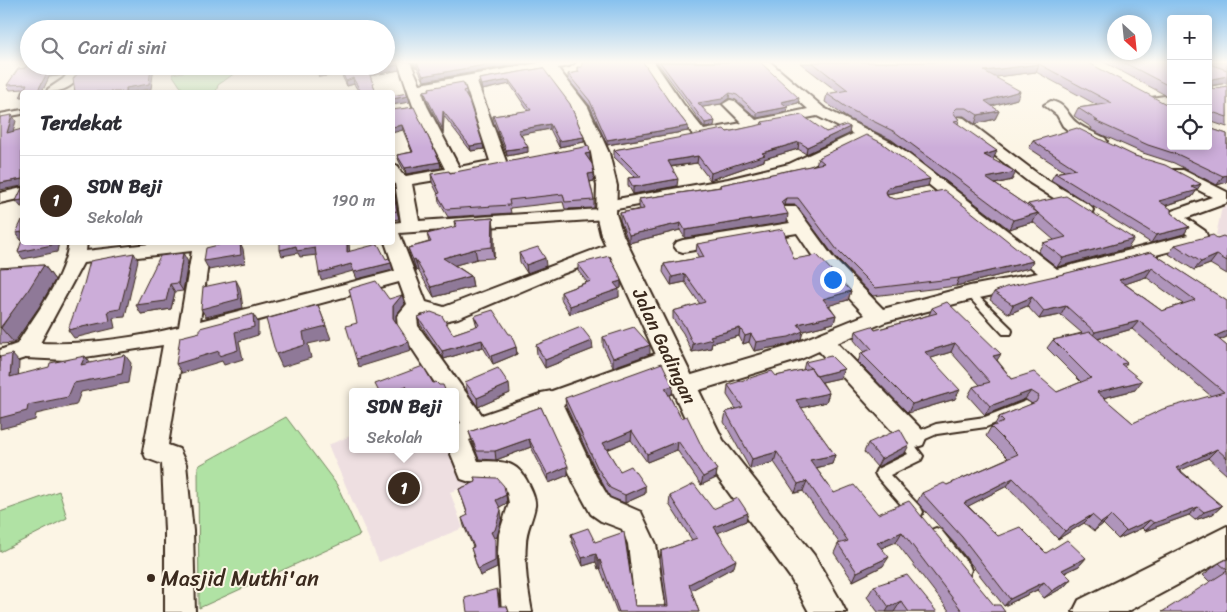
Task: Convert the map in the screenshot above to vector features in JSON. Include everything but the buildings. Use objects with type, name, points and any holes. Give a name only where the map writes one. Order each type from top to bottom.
[{"type":"street","points":[[415,91],[416,107],[454,172]]},
{"type":"street","points":[[474,91],[499,164]]},
{"type":"street","name":"Jalan Gadingan","points":[[571,91],[580,106],[598,150],[607,186],[606,210],[618,246],[669,358],[713,448],[802,566],[828,612]]},
{"type":"street","points":[[667,91],[700,134]]},
{"type":"street","points":[[796,91],[819,110],[865,134],[906,159],[1054,276]]},
{"type":"street","points":[[1156,101],[1167,99]]},
{"type":"street","points":[[730,104],[752,125]]},
{"type":"street","points":[[1051,105],[1063,114],[1068,124],[1074,128],[1116,148]]},
{"type":"street","points":[[682,138],[819,110]]},
{"type":"street","points":[[960,121],[1036,180],[1099,219]]},
{"type":"street","points":[[395,228],[606,210],[728,184],[795,167],[865,134]]},
{"type":"street","points":[[411,227],[398,175],[454,172],[518,161]]},
{"type":"street","points":[[1167,168],[1226,197]]},
{"type":"street","points":[[927,193],[944,190]]},
{"type":"street","points":[[0,198],[20,193]]},
{"type":"street","points":[[683,386],[758,364],[823,341],[880,317],[970,293],[1054,276],[1139,246],[1199,238],[1199,235],[1176,219],[1178,215],[1226,197]]},
{"type":"street","points":[[790,211],[827,263],[880,317]]},
{"type":"street","points":[[683,246],[801,227]]},
{"type":"street","points":[[395,244],[418,306]]},
{"type":"street","points":[[25,350],[67,278],[77,250],[202,245],[155,451],[170,456],[174,464],[179,531],[180,612]]},
{"type":"street","points":[[418,306],[444,314],[451,313],[618,246]]},
{"type":"street","points":[[1139,246],[1171,267]]},
{"type":"street","points":[[0,358],[25,350],[75,351],[182,334],[406,274]]},
{"type":"street","points":[[418,306],[407,316],[408,327],[450,388]]},
{"type":"street","points":[[823,341],[914,438]]},
{"type":"street","points":[[463,432],[549,399],[669,358]]},
{"type":"street","points":[[549,399],[587,483],[600,506],[632,521],[642,544],[651,612]]},
{"type":"street","points":[[459,414],[470,471],[506,473],[514,480],[520,493],[522,505],[513,534],[513,587],[517,612]]},
{"type":"street","points":[[1091,612],[1227,541]]},
{"type":"lane","points":[[0,116],[20,112]]},
{"type":"lane","points":[[970,293],[1007,331]]},
{"type":"lane","points":[[972,580],[950,551],[881,473],[917,456],[905,442],[936,429],[986,422],[1026,406]]},
{"type":"shaded area","points":[[1227,206],[1227,239],[1216,235],[1222,207]]},
{"type":"shaded area","points":[[349,437],[349,453],[458,453],[470,485],[450,492],[463,528],[379,562],[328,445]]},
{"type":"green space","points":[[286,417],[337,485],[360,535],[199,608],[198,466]]},
{"type":"green space","points":[[59,491],[67,518],[0,552],[0,512]]},
{"type":"place","name":"SDN Beji","points":[[404,488]]},
{"type":"place","name":"Masjid Muthi'an","points":[[151,578]]}]
